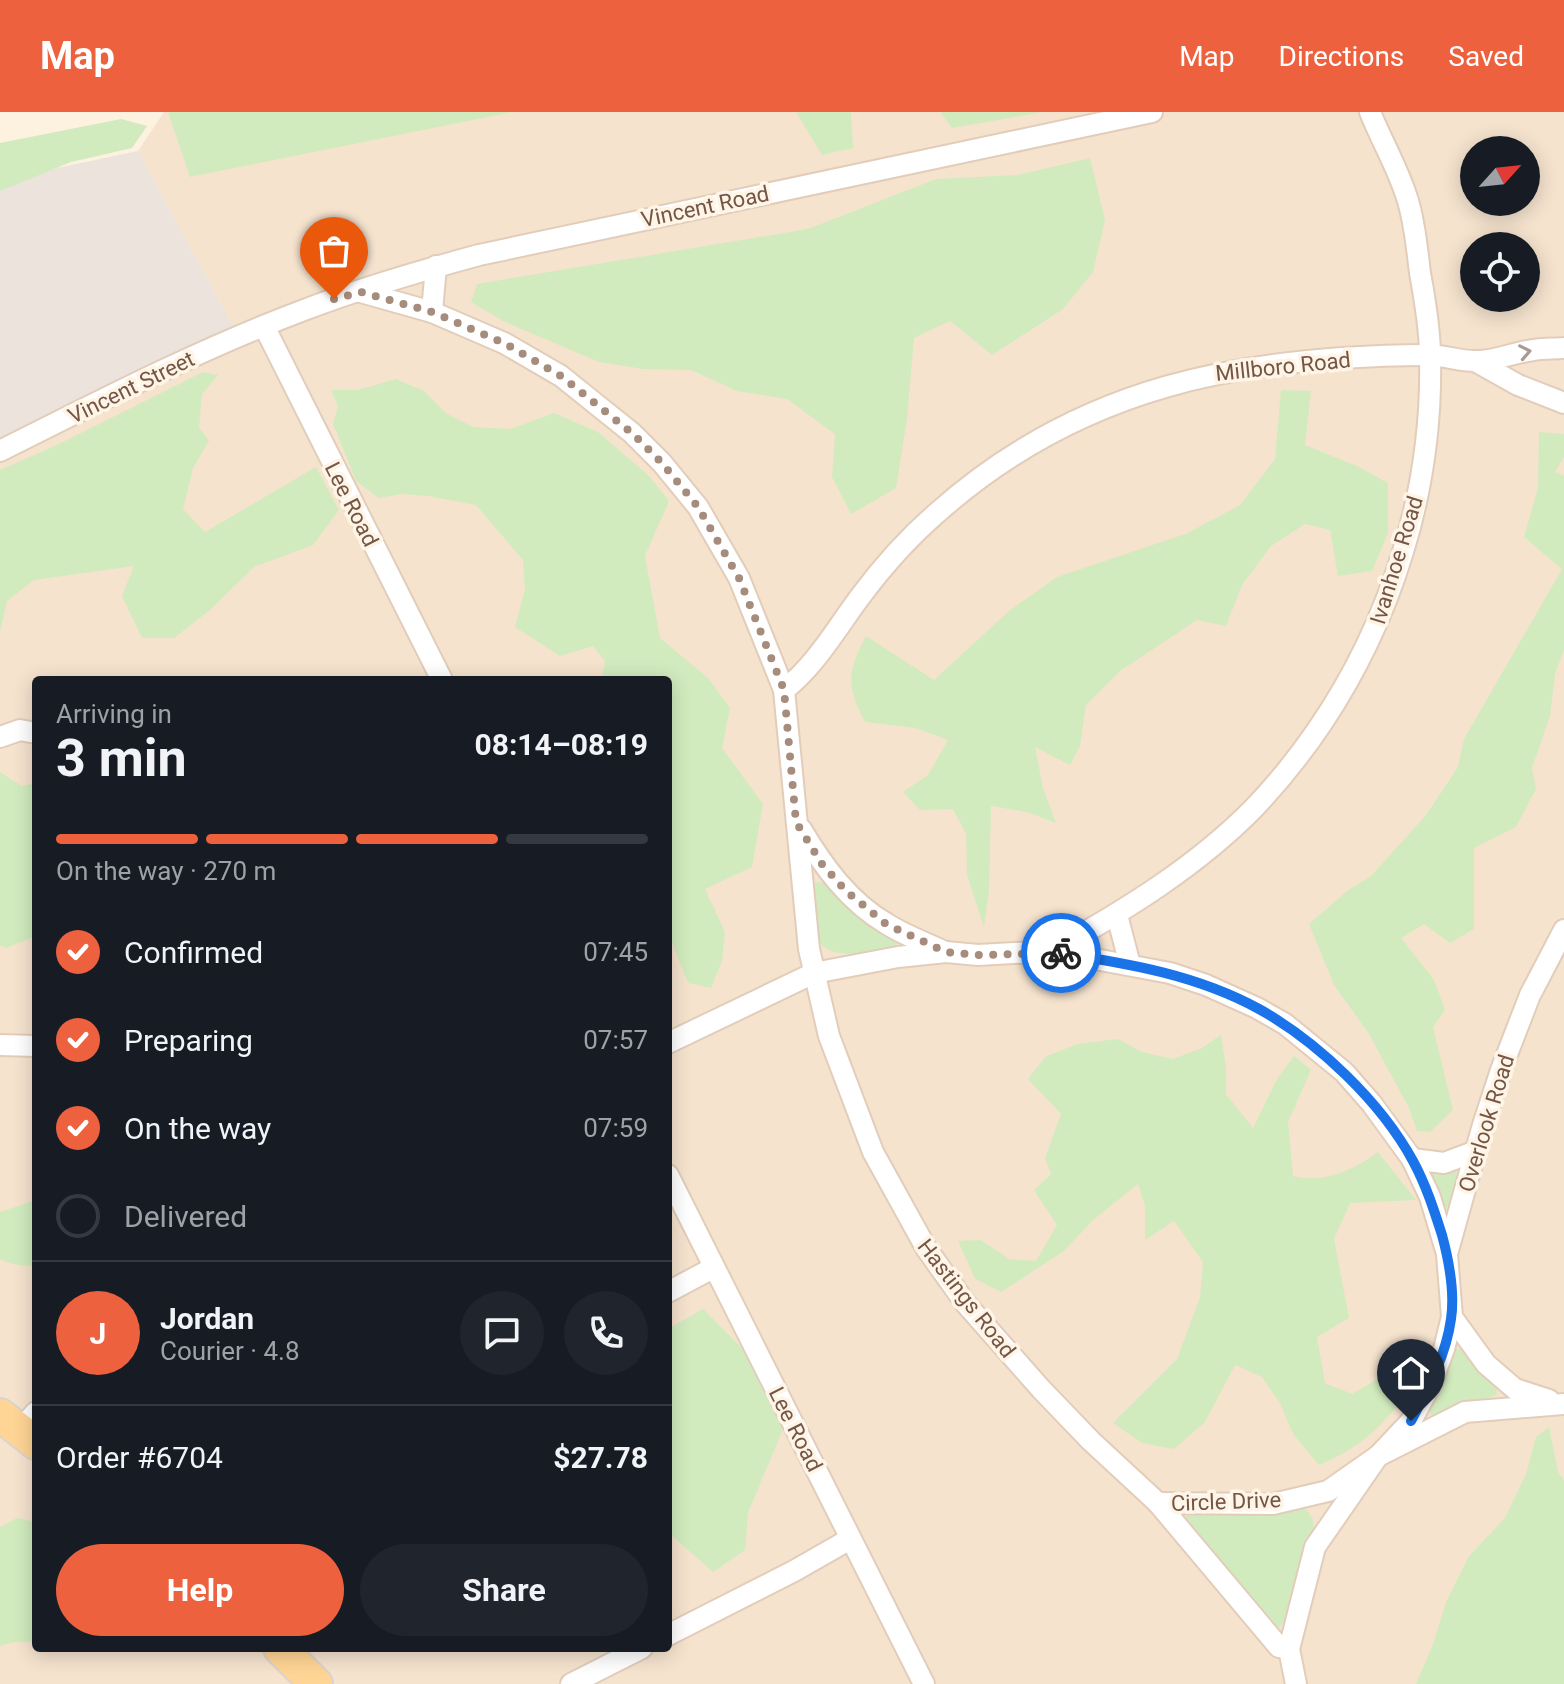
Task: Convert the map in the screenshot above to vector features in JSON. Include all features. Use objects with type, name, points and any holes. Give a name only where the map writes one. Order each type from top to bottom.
[{"type":"main road","points":[[284,1652],[316,1684]]},
{"type":"street","name":"Vincent Road","points":[[264,326],[436,266],[1152,112]]},
{"type":"street","name":"Ivanhoe Road","points":[[1052,951],[1117,915],[1180,871],[1255,806],[1327,714],[1355,669],[1383,613],[1410,527],[1429,420],[1430,355],[1409,201],[1370,112]]},
{"type":"street","points":[[432,312],[436,266]]},
{"type":"street","name":"Hastings Road","points":[[361,292],[432,312],[504,343],[561,376],[632,433],[662,463],[698,507],[739,578],[784,690],[814,973],[829,1036],[857,1114],[904,1213],[966,1304],[1002,1347],[1091,1441],[1158,1503],[1279,1647],[1289,1649]]},
{"type":"street","name":"Vincent Street","points":[[0,451],[264,326]]},
{"type":"street","name":"Lee Road","points":[[264,326],[440,676]]},
{"type":"street","name":"Millboro Road","points":[[784,690],[812,665],[861,595],[920,529],[973,483],[1054,431],[1116,403],[1155,389],[1236,369],[1318,359],[1430,355],[1477,362],[1534,349],[1564,348]]},
{"type":"street","points":[[1477,362],[1518,385],[1564,403]]},
{"type":"street","points":[[0,722],[28,732]]},
{"type":"street","points":[[0,737],[28,732]]},
{"type":"street","name":"Hastings Road","points":[[796,822],[822,864],[846,891],[886,924],[946,952]]},
{"type":"street","points":[[1117,915],[1130,965]]},
{"type":"street","name":"Overlook Road","points":[[1435,1372],[1452,1317],[1447,1254],[1476,1151],[1501,1070],[1530,995],[1564,930]]},
{"type":"street","points":[[672,1041],[814,973],[898,957],[946,952],[978,955],[1052,951],[1170,973],[1257,1008],[1285,1024],[1344,1072],[1412,1159],[1430,1197],[1447,1254]]},
{"type":"street","points":[[0,1045],[32,1046]]},
{"type":"street","points":[[1412,1159],[1444,1163],[1476,1151]]},
{"type":"street","name":"Lee Road","points":[[672,1183],[924,1684]]},
{"type":"street","points":[[672,1290],[713,1268]]},
{"type":"street","name":"Circle Drive","points":[[1452,1317],[1486,1364],[1515,1389],[1562,1404]]},
{"type":"street","name":"Circle Drive","points":[[1289,1649],[1315,1547],[1378,1456],[1411,1421],[1435,1372]]},
{"type":"street","name":"Circle Drive","points":[[1158,1503],[1273,1504],[1328,1491],[1378,1456],[1465,1412],[1562,1404]]},
{"type":"street","points":[[672,1633],[850,1539]]},
{"type":"street","points":[[1289,1649],[1296,1684]]},
{"type":"street","points":[[571,1684],[634,1652]]},
{"type":"shaded area","points":[[164,112],[1564,112],[1564,1684],[0,1684],[0,451],[247,332],[233,326],[138,151]]},
{"type":"shaded area","points":[[138,151],[233,326],[0,438],[0,180]]},
{"type":"green space","points":[[168,112],[512,112],[190,177]]},
{"type":"green space","points":[[796,112],[851,112],[853,148],[822,155]]},
{"type":"green space","points":[[940,112],[1043,112],[952,128]]},
{"type":"green space","points":[[121,119],[147,126],[132,148],[71,162],[0,191],[0,143]]},
{"type":"green space","points":[[1090,158],[1105,220],[1093,272],[1063,309],[992,355],[950,321],[914,338],[907,419],[896,488],[851,514],[832,477],[835,434],[787,399],[737,391],[691,370],[643,369],[599,362],[503,321],[471,302],[477,284],[808,229],[936,179],[1018,175]]},
{"type":"green space","points":[[203,372],[218,375],[202,394],[199,427],[209,441],[193,468],[183,509],[205,532],[316,467],[339,510],[313,545],[254,567],[210,610],[174,638],[142,638],[122,596],[134,566],[34,580],[7,601],[0,632],[0,470]]},
{"type":"green space","points":[[396,379],[424,391],[447,414],[473,427],[511,429],[554,413],[598,432],[649,476],[669,501],[645,556],[660,638],[708,678],[730,708],[722,748],[763,804],[752,867],[705,889],[725,932],[722,961],[711,988],[688,983],[672,943],[672,676],[603,676],[605,661],[593,646],[560,656],[515,627],[525,589],[523,560],[476,505],[401,494],[379,498],[356,481],[333,424],[338,406],[331,390],[358,390]]},
{"type":"green space","points":[[1281,390],[1311,391],[1305,445],[1359,467],[1388,483],[1388,533],[1372,571],[1338,576],[1330,530],[1305,524],[1271,546],[1242,585],[1226,626],[1197,620],[1120,671],[1086,705],[1080,746],[1070,765],[1035,747],[1043,788],[1056,823],[1027,812],[991,806],[989,890],[984,927],[967,875],[966,834],[953,809],[920,810],[903,792],[928,775],[948,740],[916,728],[865,722],[854,698],[851,679],[855,660],[866,636],[934,680],[1009,611],[1057,577],[1188,533],[1240,505],[1275,459]]},
{"type":"green space","points":[[1539,432],[1564,434],[1564,457],[1555,472],[1564,476],[1564,650],[1555,674],[1550,716],[1532,768],[1536,789],[1516,827],[1474,848],[1474,929],[1450,943],[1424,924],[1401,938],[1434,980],[1445,1010],[1433,1027],[1453,1110],[1430,1132],[1417,1131],[1409,1108],[1369,1034],[1334,985],[1309,924],[1347,891],[1371,876],[1426,815],[1458,767],[1464,739],[1562,569],[1524,537],[1538,488]]},
{"type":"green space","points":[[0,772],[22,786],[32,784],[32,938],[6,948],[0,945]]},
{"type":"green space","points":[[817,882],[830,884],[895,938],[898,943],[894,949],[844,954],[834,952],[819,942],[811,890]]},
{"type":"green space","points":[[1221,1035],[1226,1094],[1253,1128],[1277,1079],[1294,1056],[1311,1070],[1288,1122],[1293,1176],[1316,1178],[1338,1174],[1378,1152],[1416,1200],[1350,1203],[1334,1239],[1349,1318],[1317,1337],[1325,1383],[1352,1394],[1383,1376],[1407,1395],[1368,1436],[1319,1465],[1293,1434],[1280,1403],[1262,1377],[1235,1365],[1205,1422],[1174,1449],[1142,1443],[1113,1423],[1177,1359],[1200,1298],[1203,1262],[1174,1221],[1145,1240],[1145,1206],[1138,1184],[1093,1220],[1064,1251],[1001,1292],[975,1279],[958,1241],[981,1240],[1009,1259],[1036,1261],[1057,1225],[1034,1190],[1051,1174],[1045,1158],[1061,1114],[1028,1079],[1045,1057],[1077,1044],[1118,1039],[1142,1052],[1173,1059],[1202,1048]]},
{"type":"green space","points":[[1439,1171],[1460,1174],[1451,1208],[1445,1207],[1428,1175]]},
{"type":"green space","points":[[32,1201],[32,1265],[18,1265],[0,1259],[0,1212]]},
{"type":"green space","points":[[703,1309],[744,1350],[783,1429],[748,1513],[745,1550],[713,1572],[672,1536],[672,1327]]},
{"type":"green space","points":[[1457,1349],[1462,1349],[1496,1385],[1497,1395],[1432,1416],[1429,1410]]},
{"type":"green space","points":[[1549,1427],[1558,1472],[1564,1480],[1564,1684],[1416,1684],[1446,1602],[1469,1556],[1505,1518],[1526,1474],[1536,1437]]},
{"type":"green space","points":[[1188,1510],[1307,1510],[1314,1528],[1283,1623],[1272,1630],[1232,1575],[1184,1519]]},
{"type":"green space","points":[[17,1518],[32,1521],[32,1642],[0,1646],[0,1527]]},
{"type":"way so far","points":[[334,299],[361,292],[432,312],[504,343],[561,376],[632,433],[662,463],[698,507],[739,578],[784,690],[796,822],[822,864],[846,891],[886,924],[946,952],[978,955],[1061,953]]},
{"type":"route","points":[[1061,953],[1170,973],[1257,1008],[1285,1024],[1322,1052],[1372,1104],[1412,1159],[1430,1197],[1449,1262],[1452,1317],[1431,1384],[1411,1421]]}]
